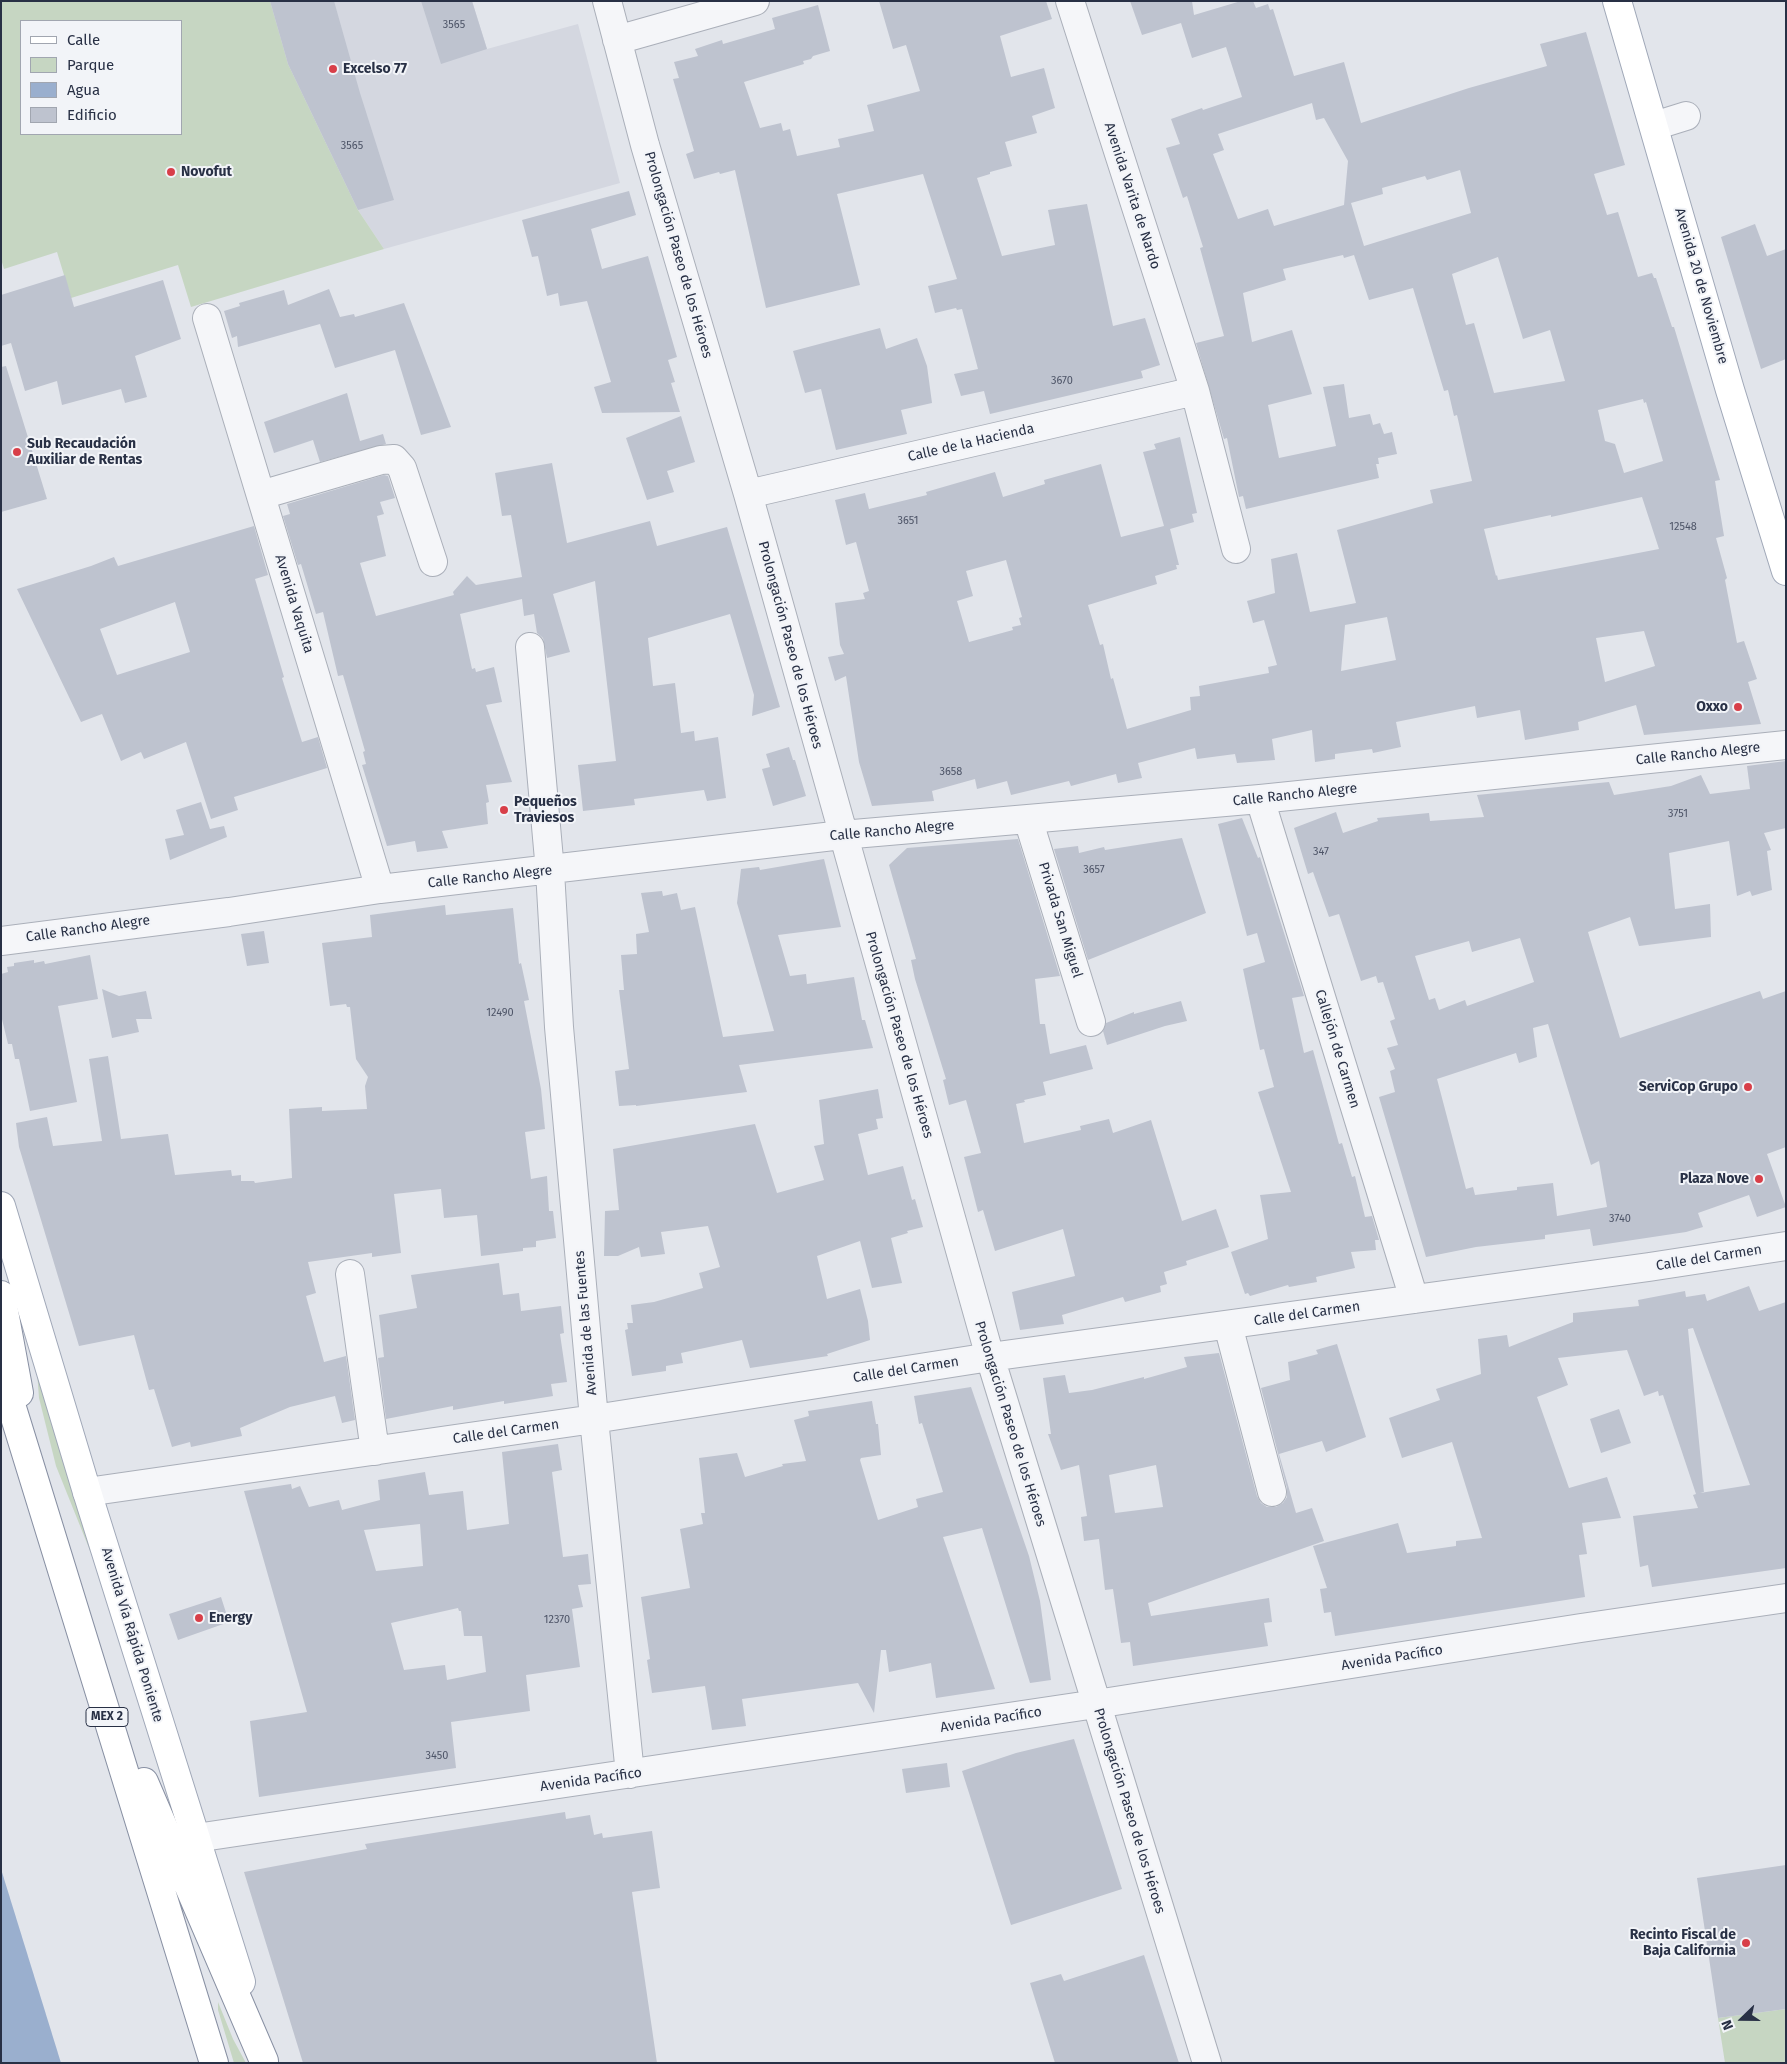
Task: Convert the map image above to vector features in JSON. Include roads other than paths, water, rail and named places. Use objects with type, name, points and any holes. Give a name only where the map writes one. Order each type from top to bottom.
[{"type":"main road","name":"Avenida 20 de Noviembre","points":[[1617,1],[1730,390],[1786,571]]},
{"type":"main road","name":"Avenida Vía Rápida Poniente","points":[[1,1206],[87,1492],[265,2062]]},
{"type":"main road","points":[[1,1296],[37,1488]]},
{"type":"main road","name":"MEX 2","points":[[1,1372],[214,2063]]},
{"type":"main road","points":[[86,1647],[265,2062]]},
{"type":"street","name":"Prolongación Paseo de los Héroes","points":[[608,1],[645,145],[748,494],[990,1358],[1207,2063]]},
{"type":"street","points":[[618,40],[755,1]]},
{"type":"street","name":"Avenida Varita de Nardo","points":[[1070,1],[1195,391],[1236,549]]},
{"type":"street","points":[[1654,126],[1686,116]]},
{"type":"street","name":"Avenida Vaquita","points":[[207,318],[380,890]]},
{"type":"street","name":"Calle de la Hacienda","points":[[748,494],[1195,391]]},
{"type":"street","points":[[261,495],[381,460],[394,459],[402,468],[433,562]]},
{"type":"street","name":"Avenida de las Fuentes","points":[[530,647],[550,871],[559,1027],[594,1419],[630,1774]]},
{"type":"street","name":"Calle Rancho Alegre","points":[[1,941],[230,912],[380,890],[842,835],[1260,799],[1786,745]]},
{"type":"street","name":"Callejón de Carmen","points":[[1260,799],[1414,1299]]},
{"type":"street","name":"Privada San Miguel","points":[[1028,819],[1092,1022]]},
{"type":"street","name":"Calle del Carmen","points":[[87,1492],[594,1419],[990,1358],[1786,1246]]},
{"type":"street","points":[[350,1274],[375,1451]]},
{"type":"street","points":[[1228,1324],[1272,1492]]},
{"type":"street","name":"Avenida Pacífico","points":[[196,1838],[1096,1704],[1786,1598]]},
{"type":"water","points":[[1,1869],[61,2063],[1,2063]]},
{"type":"place","name":"Excelso 77","points":[[333,69]]},
{"type":"place","name":"Novofut","points":[[171,172]]},
{"type":"place","name":"Sub Recaudación Auxiliar de Rentas","points":[[17,452]]},
{"type":"place","name":"Oxxo","points":[[1738,707]]},
{"type":"place","name":"Pequeños Traviesos","points":[[504,810]]},
{"type":"place","name":"ServiCop Grupo","points":[[1748,1087]]},
{"type":"place","name":"Plaza Nove","points":[[1759,1179]]},
{"type":"place","name":"Energy","points":[[199,1618]]},
{"type":"place","name":"Recinto Fiscal de Baja California","points":[[1746,1943]]}]
